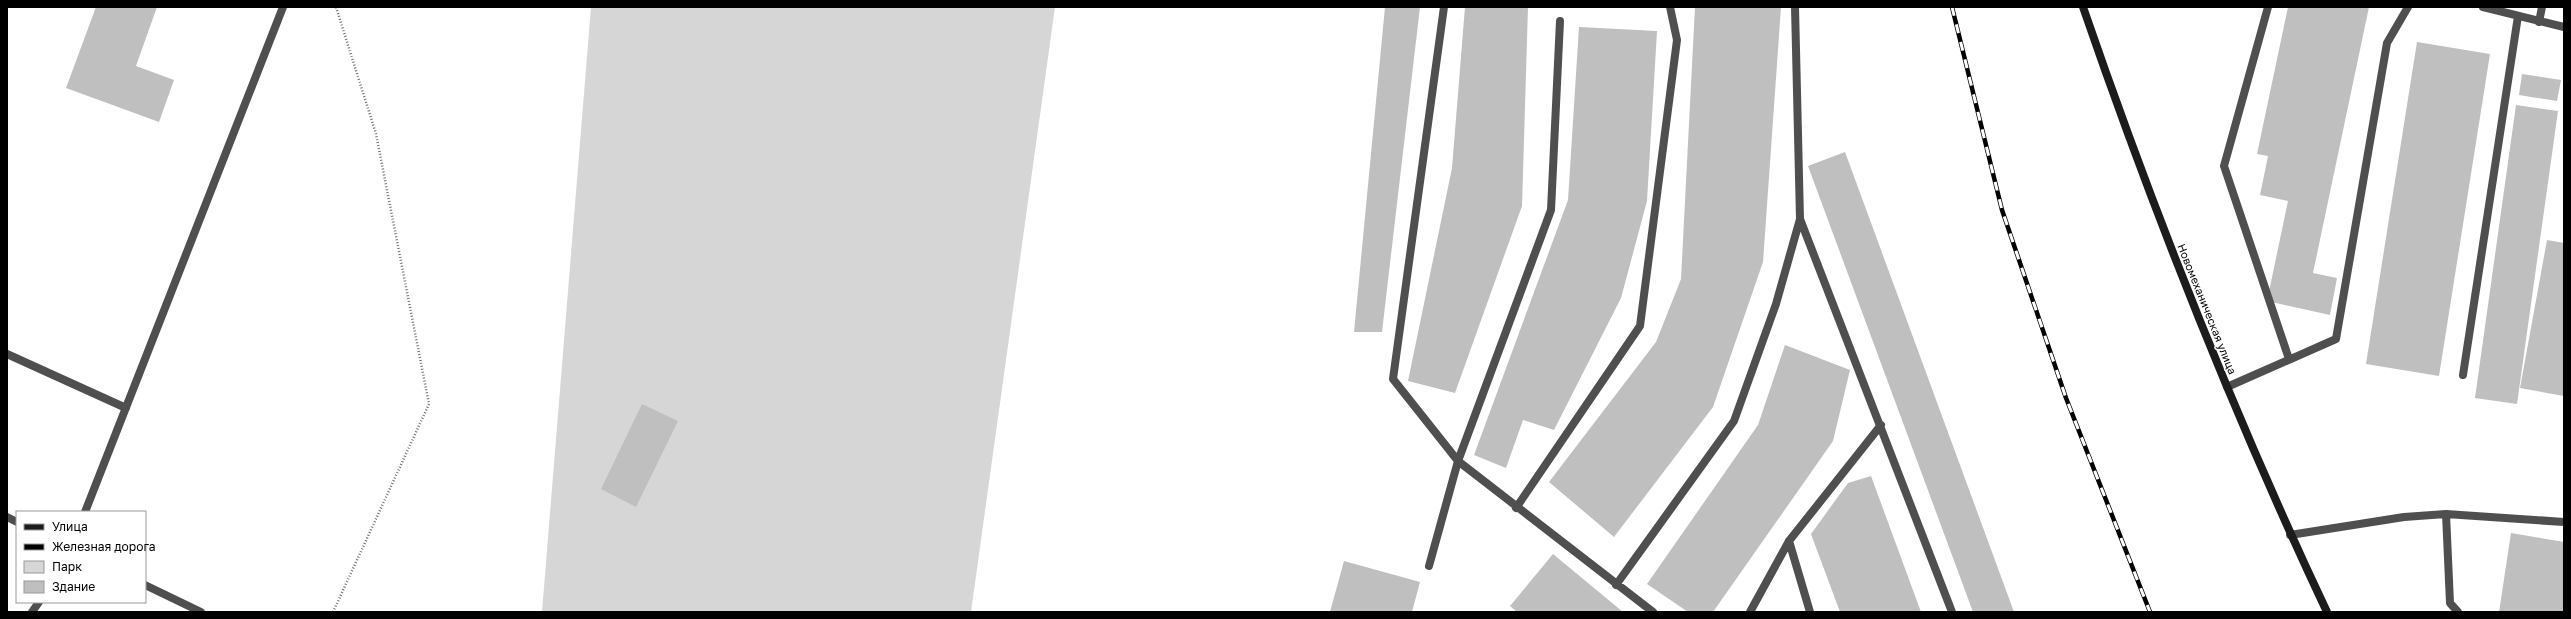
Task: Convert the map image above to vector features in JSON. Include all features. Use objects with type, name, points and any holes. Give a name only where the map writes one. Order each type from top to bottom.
[{"type":"main road","name":"Новомеханическая улица","points":[[2083,7],[2163,228],[2227,387],[2290,535],[2327,612]]},
{"type":"lane","points":[[85,511],[283,7]]},
{"type":"lane","points":[[1444,7],[1393,379],[1458,461],[1516,508],[1653,612]]},
{"type":"lane","points":[[1516,508],[1640,326],[1677,40],[1670,7]]},
{"type":"lane","points":[[1616,585],[1734,421],[1776,304],[1800,219],[1794,7]]},
{"type":"lane","points":[[2268,7],[2224,166],[2289,359]]},
{"type":"lane","points":[[2227,387],[2336,339],[2387,43],[2408,7]]},
{"type":"lane","points":[[2483,7],[2564,27]]},
{"type":"lane","points":[[2539,22],[2542,7]]},
{"type":"lane","points":[[2463,375],[2518,16]]},
{"type":"lane","points":[[1429,566],[1458,461],[1551,210],[1560,20]]},
{"type":"lane","points":[[1800,219],[1881,425],[1952,612]]},
{"type":"lane","points":[[7,354],[126,408]]},
{"type":"lane","points":[[1750,612],[1789,541],[1881,425]]},
{"type":"lane","points":[[2446,514],[2450,603],[2458,612]]},
{"type":"lane","points":[[2290,535],[2404,517],[2446,514],[2564,522]]},
{"type":"lane","points":[[7,517],[16,522]]},
{"type":"lane","points":[[1789,541],[1810,612]]},
{"type":"lane","points":[[146,585],[202,612]]},
{"type":"lane","points":[[32,612],[38,603]]},
{"type":"path","points":[[334,612],[429,404],[376,134],[336,7]]},
{"type":"green space","points":[[591,7],[1055,7],[971,612],[542,612]]},
{"type":"building","points":[[96,7],[157,7],[136,66],[174,80],[159,122],[66,88]]},
{"type":"building","points":[[1385,7],[1420,7],[1382,332],[1354,332]]},
{"type":"building","points":[[1465,7],[1528,7],[1522,206],[1455,393],[1408,381],[1452,168]]},
{"type":"building","points":[[1695,7],[1781,7],[1763,262],[1713,407],[1614,537],[1549,482],[1656,342],[1681,279]]},
{"type":"building","points":[[2288,7],[2369,7],[2313,273],[2337,278],[2330,315],[2267,301],[2288,201],[2260,195],[2268,156],[2257,154]]},
{"type":"building","points":[[1579,27],[1657,31],[1647,201],[1621,298],[1554,430],[1523,420],[1506,468],[1474,455],[1568,200]]},
{"type":"building","points":[[2417,42],[2490,54],[2439,376],[2366,364]]},
{"type":"building","points":[[2522,74],[2561,80],[2557,101],[2519,95]]},
{"type":"building","points":[[2516,105],[2558,111],[2517,404],[2475,398]]},
{"type":"building","points":[[1845,152],[2014,612],[1973,612],[1808,166]]},
{"type":"building","points":[[2547,240],[2564,243],[2564,396],[2520,388]]},
{"type":"building","points":[[1785,345],[1850,370],[1833,441],[1713,612],[1688,612],[1647,584],[1758,425]]},
{"type":"building","points":[[642,404],[678,421],[636,507],[601,489]]},
{"type":"building","points":[[1871,476],[1921,612],[1840,612],[1811,534],[1848,483]]},
{"type":"building","points":[[2511,533],[2564,542],[2564,612],[2499,612]]},
{"type":"building","points":[[1553,554],[1623,612],[1517,612],[1510,606]]},
{"type":"building","points":[[1344,561],[1420,582],[1412,612],[1330,612]]},
{"type":"railway","points":[[1952,7],[2002,210],[2066,398],[2150,612]]}]
